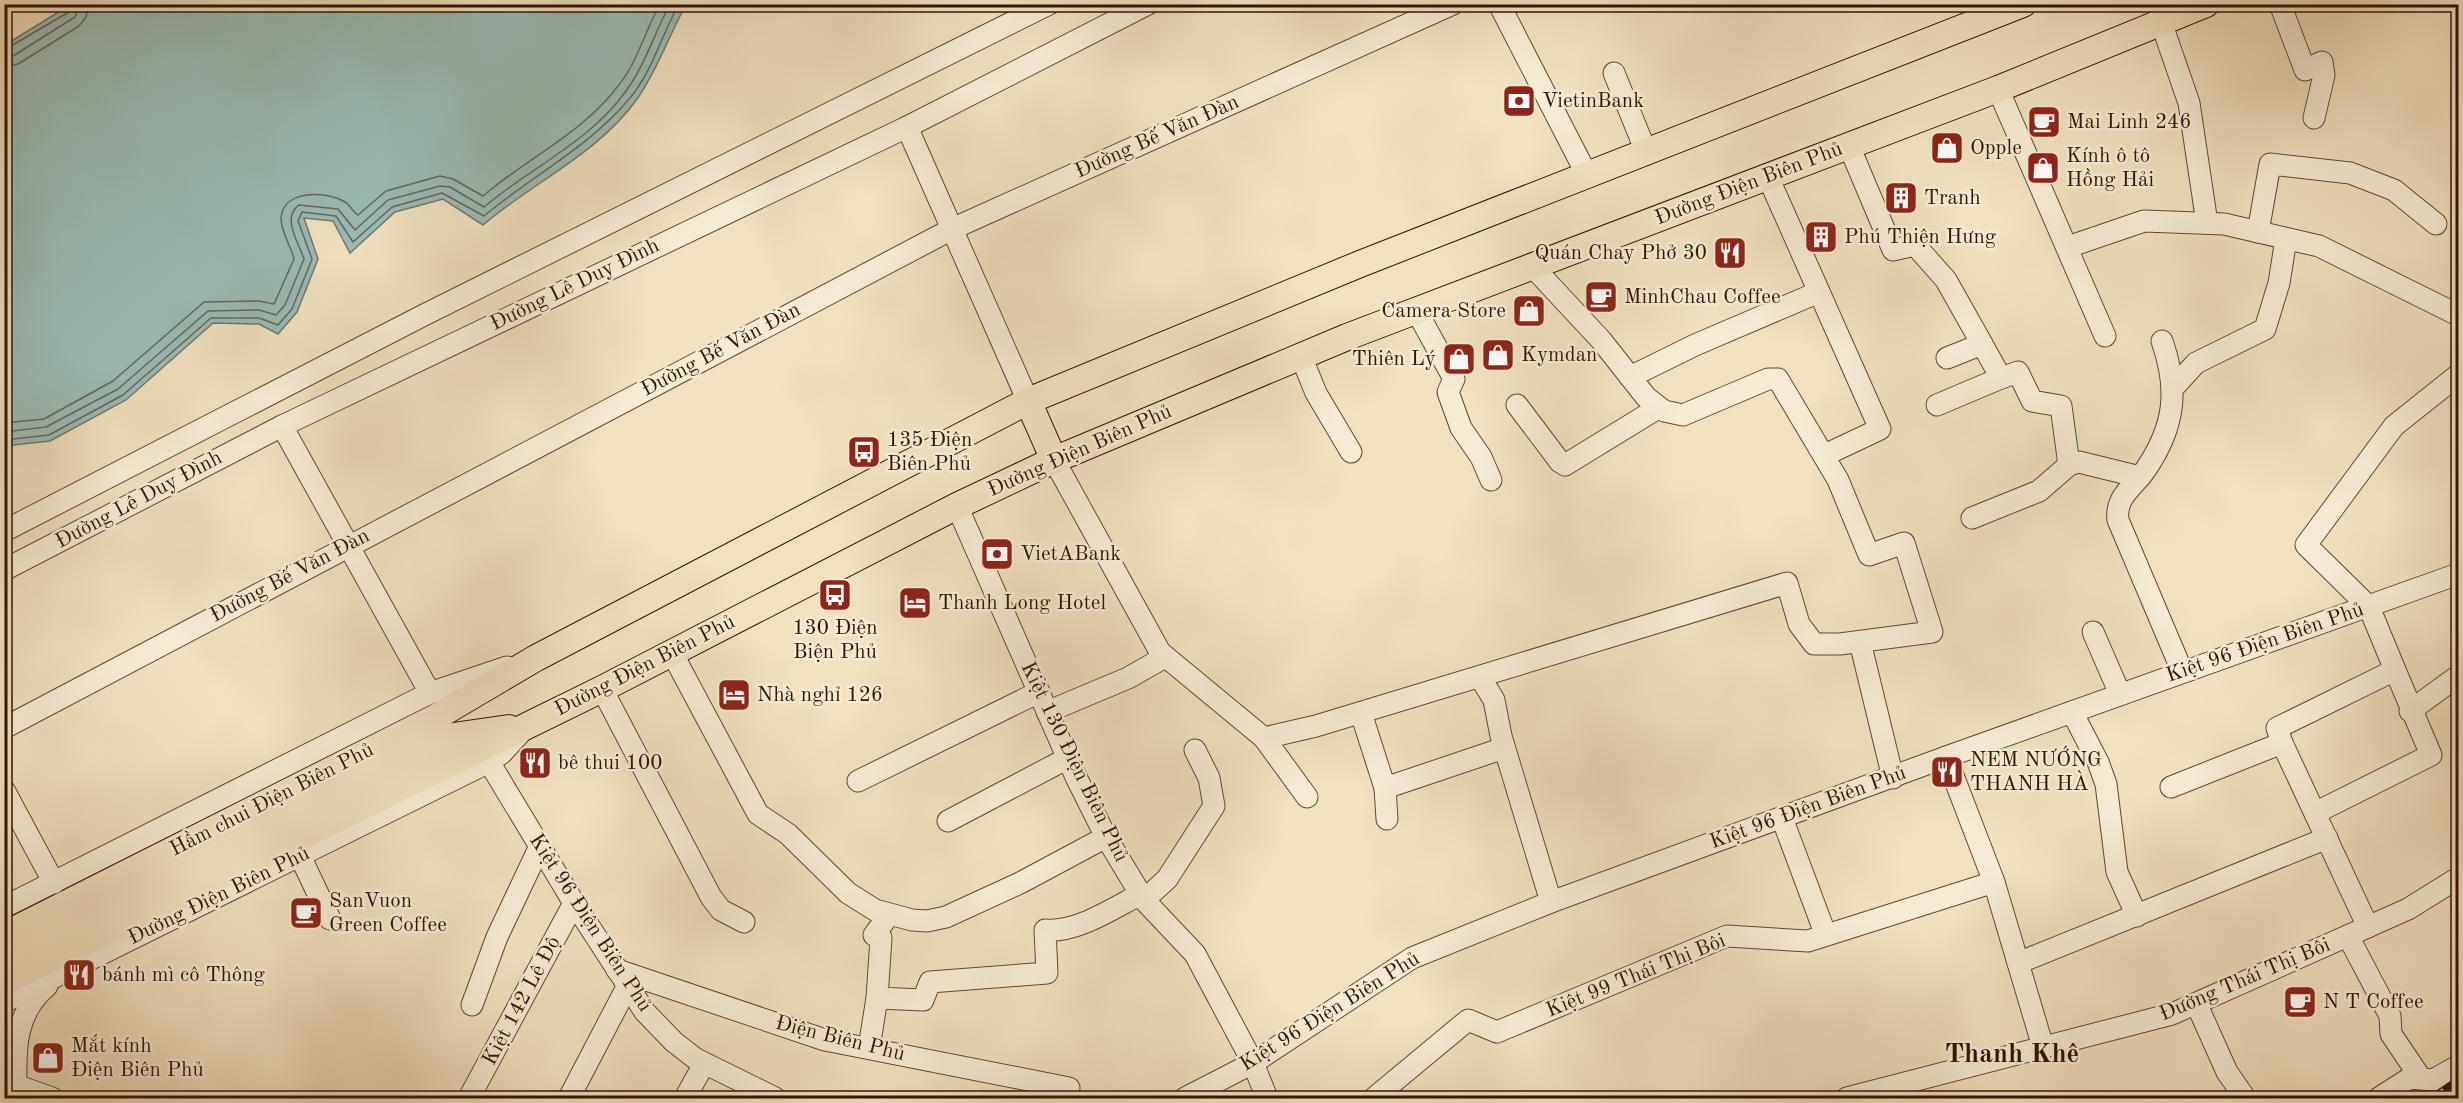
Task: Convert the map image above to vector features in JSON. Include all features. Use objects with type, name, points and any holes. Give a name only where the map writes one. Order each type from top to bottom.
[{"type":"main road","points":[[536,658],[1029,402],[1360,264],[1647,154],[2015,6]]},
{"type":"main road","name":"Đường Điện Biên Phủ","points":[[526,726],[957,506],[1054,460],[1416,310],[1998,89],[2196,6]]},
{"type":"main road","points":[[1029,402],[1054,460]]},
{"type":"main road","name":"Hầm chui Điện Biên Phủ","points":[[4,935],[436,717],[536,658]]},
{"type":"main road","points":[[6,980],[453,736],[526,726]]},
{"type":"street","points":[[4,531],[426,314],[1049,4]]},
{"type":"street","name":"Đường Lê Duy Đình","points":[[4,570],[282,426],[907,127],[1148,4]]},
{"type":"street","name":"Đường Bế Văn Đàn","points":[[4,728],[952,229],[1453,4]]},
{"type":"street","points":[[1499,4],[1588,177]]},
{"type":"street","points":[[2280,4],[2305,70],[2322,62],[2324,75],[2314,118]]},
{"type":"street","points":[[2161,22],[2189,103],[2207,223]]},
{"type":"street","points":[[1614,73],[1647,154]]},
{"type":"street","points":[[1998,89],[2105,336]]},
{"type":"street","points":[[907,127],[1029,402]]},
{"type":"street","points":[[1849,146],[1893,250],[1915,245],[1946,280],[2001,378]]},
{"type":"street","points":[[2258,232],[2271,164],[2350,173],[2394,190],[2436,224]]},
{"type":"street","points":[[1768,177],[1880,429],[1825,454]]},
{"type":"street","points":[[2068,247],[2144,221],[2207,223],[2319,246],[2458,315]]},
{"type":"street","points":[[2174,387],[2196,363],[2265,329],[2279,283],[2286,238]]},
{"type":"street","points":[[1264,738],[1361,712],[1787,582],[1799,624],[1815,644],[1860,642],[1932,632],[1904,543],[1869,555],[1825,454],[1782,384],[1775,377],[1683,416],[1669,414],[1658,408],[1601,340],[1532,266]]},
{"type":"street","points":[[1630,377],[1695,345],[1819,292]]},
{"type":"street","points":[[1416,310],[1454,379],[1448,392],[1461,428],[1481,457],[1491,480]]},
{"type":"street","points":[[2162,341],[2171,368],[2174,387],[2166,436],[2140,477],[2120,499],[2116,508],[2118,520],[2182,671]]},
{"type":"street","points":[[1947,357],[1982,344]]},
{"type":"street","points":[[1301,356],[1316,393],[1351,452]]},
{"type":"street","points":[[1937,405],[2018,372],[2032,401],[2061,406],[2069,465]]},
{"type":"street","points":[[2315,813],[2431,756],[2410,711],[2369,607],[2306,545],[2394,426],[2458,375]]},
{"type":"street","points":[[1517,405],[1560,462],[1565,465],[1658,408]]},
{"type":"street","points":[[282,426],[430,693]]},
{"type":"street","points":[[1054,460],[1160,652],[1264,738],[1307,797]]},
{"type":"street","points":[[1972,518],[2038,491],[2069,465],[2079,462],[2140,477]]},
{"type":"street","name":"Kiệt 130 Điện Biên Phủ","points":[[957,506],[1047,712],[1106,837],[1143,897],[1195,954],[1253,1063]]},
{"type":"street","name":"Kiệt 96 Điện Biên Phủ","points":[[1185,1098],[1253,1063],[1412,958],[1551,902],[2182,671],[2458,574]]},
{"type":"street","points":[[2094,632],[2120,694]]},
{"type":"street","points":[[1860,642],[1893,778]]},
{"type":"street","points":[[672,653],[758,814],[788,834],[848,893],[874,910],[889,915],[927,921],[946,917],[1020,884],[1106,837]]},
{"type":"street","points":[[1047,712],[1128,678],[1165,657]]},
{"type":"street","points":[[4,907],[430,693],[536,658]]},
{"type":"street","points":[[2368,927],[2277,728],[2394,670]]},
{"type":"street","points":[[1480,676],[1494,700],[1504,748],[1551,902]]},
{"type":"street","points":[[2410,711],[2458,676]]},
{"type":"street","points":[[602,689],[711,897],[721,910],[744,922]]},
{"type":"street","points":[[858,781],[1039,692]]},
{"type":"street","points":[[1361,712],[1385,788],[1387,819]]},
{"type":"street","points":[[2072,712],[2098,762],[2106,784],[2117,872],[2137,916]]},
{"type":"street","name":"Đường Điện Biên Phủ","points":[[6,980],[62,974],[489,762],[502,753],[526,726]]},
{"type":"street","points":[[2171,787],[2282,743]]},
{"type":"street","points":[[1385,788],[1504,748]]},
{"type":"street","points":[[877,998],[923,1000],[930,982],[1047,973],[1045,930],[1056,931],[1092,919],[1143,897],[1167,879],[1214,806],[1209,778],[1195,750]]},
{"type":"street","points":[[948,821],[1068,758]]},
{"type":"street","points":[[1946,758],[1994,882],[2043,1047]]},
{"type":"street","name":"Kiệt 96 Điện Biên Phủ","points":[[489,762],[622,979],[659,1028],[704,1064],[775,1098]]},
{"type":"street","points":[[4,790],[54,883]]},
{"type":"street","points":[[1782,818],[1825,933]]},
{"type":"street","points":[[2018,963],[2327,838]]},
{"type":"street","points":[[472,1005],[497,937],[540,846]]},
{"type":"street","points":[[307,853],[336,916]]},
{"type":"street","name":"Đường Thái Thị Bôi","points":[[1847,1098],[2172,1014],[2197,1005],[2408,909],[2458,878]]},
{"type":"street","name":"Kiệt 99 Thái Thị Bôi","points":[[1374,1098],[1468,1020],[1497,1032],[1727,936],[1808,941],[1825,933],[1994,882]]},
{"type":"street","name":"Kiệt 142 Lê Độ","points":[[469,1098],[574,903]]},
{"type":"street","points":[[869,1048],[877,998],[880,938],[874,935],[889,915]]},
{"type":"street","points":[[2348,936],[2390,1016],[2391,1034],[2410,1080]]},
{"type":"street","points":[[52,1098],[8,1084],[15,1047],[27,1008],[62,974]]},
{"type":"street","points":[[569,1098],[622,979]]},
{"type":"street","name":"Điện Biên Phủ","points":[[622,979],[825,1040],[1069,1088]]},
{"type":"street","points":[[2197,1005],[2228,1072],[2245,1098]]},
{"type":"street","points":[[1253,1063],[1267,1098]]},
{"type":"street","points":[[685,1098],[704,1064]]},
{"type":"street","points":[[2379,1098],[2410,1080],[2433,1080],[2458,1066]]},
{"type":"water","points":[[70,5],[686,5],[651,77],[621,118],[584,152],[483,225],[443,199],[395,212],[350,253],[333,221],[304,218],[318,259],[297,312],[278,334],[259,324],[213,323],[126,400],[50,441],[5,446],[5,45]]},
{"type":"railway","points":[[2432,1098],[2458,1080]]},
{"type":"place","name":"VietinBank","points":[[1519,101]]},
{"type":"place","name":"Mai Linh 246","points":[[2044,122]]},
{"type":"place","name":"Opple","points":[[1947,148]]},
{"type":"place","name":"Kính ô tô Hồng Hải","points":[[2043,168]]},
{"type":"place","name":"Tranh","points":[[1901,198]]},
{"type":"place","name":"Phú Thiện Hưng","points":[[1821,237]]},
{"type":"place","name":"Quán Chay Phở 30","points":[[1730,253]]},
{"type":"place","name":"MinhChau Coffee","points":[[1601,297]]},
{"type":"place","name":"Camera Store","points":[[1529,311]]},
{"type":"place","name":"Kymdan","points":[[1498,355]]},
{"type":"place","name":"Thiên Lý","points":[[1459,359]]},
{"type":"place","name":"135 Điện Biên Phủ","points":[[864,452]]},
{"type":"place","name":"VietABank","points":[[997,554]]},
{"type":"place","name":"130 Điện Biện Phủ","points":[[835,595]]},
{"type":"place","name":"Thanh Long Hotel","points":[[915,603]]},
{"type":"place","name":"Nhà nghỉ 126","points":[[734,695]]},
{"type":"place","name":"bê thui 100","points":[[535,763]]},
{"type":"place","name":"NEM NƯỚNG THANH HÀ","points":[[1947,772]]},
{"type":"place","name":"SanVuon Green Coffee","points":[[306,913]]},
{"type":"place","name":"bánh mì cô Thông","points":[[79,975]]},
{"type":"place","name":"N T Coffee","points":[[2300,1002]]},
{"type":"place","name":"Mắt kính Điện Biên Phủ","points":[[48,1058]]},
{"type":"district","name":"Thanh Khê","points":[[2012,1054]]}]
